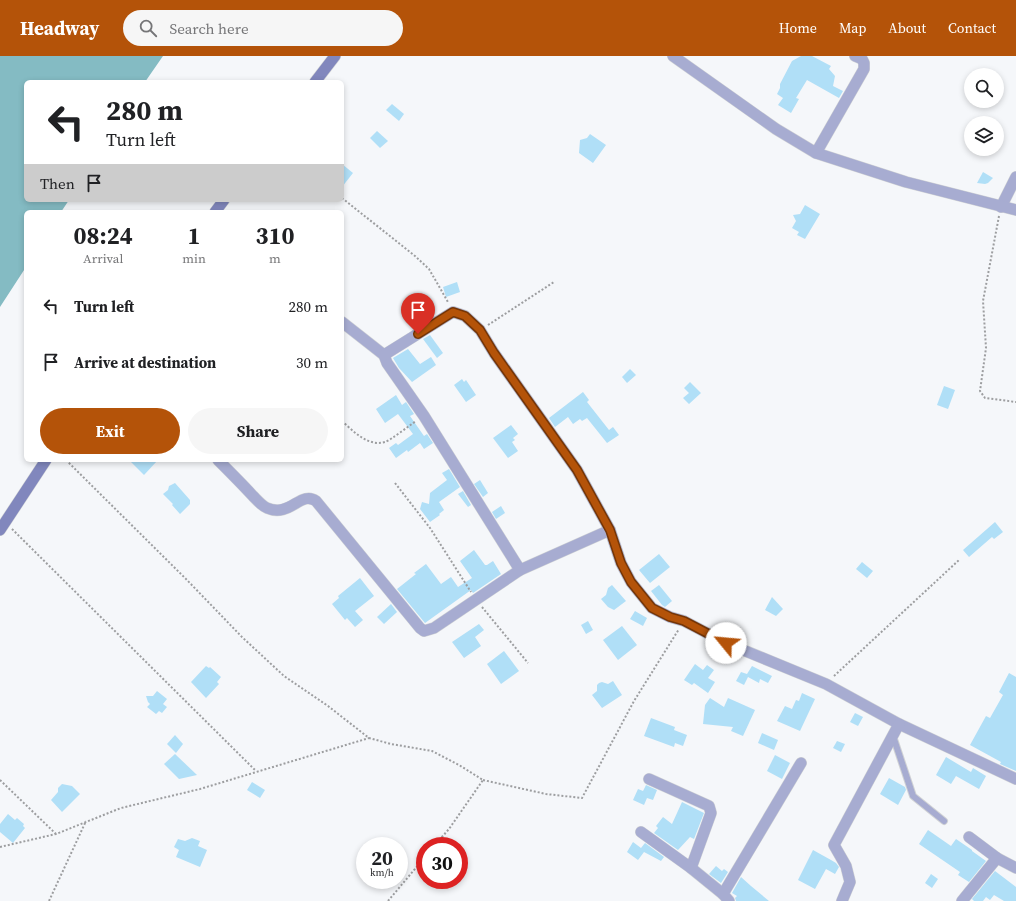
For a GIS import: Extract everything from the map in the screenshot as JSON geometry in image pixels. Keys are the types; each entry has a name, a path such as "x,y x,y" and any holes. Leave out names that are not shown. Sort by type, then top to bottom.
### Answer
{"main road":[{"path":"317,80 335,56"},
{"path":"216,210 222,202"},
{"path":"3,526 45,462"}],"street":[{"path":"673,56 776,129 816,153 906,182 1016,210"},
{"path":"816,153 864,69 864,63 862,60 855,56"},
{"path":"1001,207 1016,177"},
{"path":"384,355 453,312 465,316 480,330 494,353 577,470 610,530 621,563 631,582 652,608 670,617 684,621 726,643 826,684 899,724 1016,779"},
{"path":"344,324 384,355 387,363 424,416 520,570"},
{"path":"220,462 266,508 281,510 289,508 307,498 312,498 316,501 424,631 434,628 520,570 610,530"},
{"path":"842,901 850,882 846,866 834,845 899,724"},
{"path":"641,832 691,868 726,898 801,763"},
{"path":"649,779 709,806 711,813 691,868"},
{"path":"969,837 997,858 1016,868"},
{"path":"962,901 997,858"}],"lane":[{"path":"893,736 913,796 944,821"}],"path":[{"path":"344,200 415,256 429,269 453,312"},
{"path":"1001,207 993,242 983,301 986,348 980,390 985,398 1016,402"},
{"path":"480,330 554,282"},
{"path":"344,423 362,438 374,442 385,442 424,416"},
{"path":"68,462 242,637 284,676 328,706 369,738 391,744 432,751 483,780 546,794 582,798 634,701 684,621"},
{"path":"395,483 430,528 476,600 528,663"},
{"path":"3,526 256,772"},
{"path":"826,684 959,560"},
{"path":"0,847 56,834 121,808 200,790 369,738"},
{"path":"0,780 56,834"},
{"path":"442,837 483,780"},
{"path":"49,901 86,821"},
{"path":"388,901 416,868"}],"water":[{"path":"0,56 163,56 146,80 24,80 24,202 68,202 62,210 24,210 24,270 0,307"}],"building":[{"path":"801,56 812,56 831,66 829,69 835,76 833,86 843,91 839,98 807,80 796,98 799,99 791,113 778,105 783,98 777,94 780,84 792,61"},
{"path":"392,104 404,114 399,121 386,110"},
{"path":"377,131 388,141 380,148 370,138"},
{"path":"590,134 606,145 593,163 579,153 580,140 587,138"},
{"path":"344,166 353,173 344,184"},
{"path":"983,172 993,178 985,184 977,183"},
{"path":"805,205 820,214 805,239 797,235 799,232 792,228 796,221 793,215 800,214"},
{"path":"457,282 460,292 446,297 443,287"},
{"path":"430,335 443,353 437,358 423,339"},
{"path":"408,349 420,364 431,357 436,365 412,382 399,368 393,358"},
{"path":"630,369 636,375 627,383 622,377"},
{"path":"462,379 464,382 466,380 476,395 466,402 454,385"},
{"path":"690,382 701,393 689,404 683,398 689,393 684,388"},
{"path":"944,386 955,390 948,409 937,405"},
{"path":"583,392 589,400 587,402 609,430 613,427 619,435 607,443 587,418 582,421 580,419 573,424 568,417 555,427 549,418"},
{"path":"396,395 402,405 406,402 414,414 410,416 424,436 427,434 433,443 424,449 420,443 408,452 407,450 396,458 389,448 396,443 398,445 413,434 398,414 385,423 376,409"},
{"path":"511,425 518,434 513,438 515,440 512,442 518,451 508,458 493,438"},
{"path":"131,462 156,462 144,475"},
{"path":"449,469 460,487 439,502 444,510 430,522 420,509 422,502 429,504 430,493 447,480 442,473"},
{"path":"480,480 488,493 483,497 474,484"},
{"path":"175,483 190,500 190,504 180,514 163,494 168,490 169,486"},
{"path":"463,491 471,505 468,507 458,494"},
{"path":"501,506 505,513 496,519 492,512"},
{"path":"995,522 1003,532 994,539 992,537 969,557 963,550"},
{"path":"474,550 485,565 493,561 501,574 473,593 471,590 425,623 397,589 426,564 441,584 451,577 458,587 472,578 460,561"},
{"path":"659,554 670,567 650,583 639,570"},
{"path":"862,562 873,571 867,578 856,569"},
{"path":"360,578 374,596 355,611 363,620 355,627 347,618 345,620 332,604 339,598 338,596"},
{"path":"612,585 626,601 614,610 608,607 601,599 606,595 608,588"},
{"path":"659,585 672,601 665,607 651,591"},
{"path":"772,597 783,609 776,616 765,610"},
{"path":"391,604 397,612 384,624 377,617"},
{"path":"635,611 647,618 643,626 630,619"},
{"path":"588,621 593,630 586,634 581,625"},
{"path":"479,624 484,630 475,637 481,646 464,658 452,642"},
{"path":"622,626 637,645 618,660 603,640"},
{"path":"504,651 519,671 501,684 487,664"},
{"path":"695,664 703,670 707,665 714,670 708,678 715,682 708,693 694,683 692,685 684,680"},
{"path":"206,666 209,668 210,667 221,677 217,682 219,684 206,698 191,682"},
{"path":"752,666 772,676 768,683 760,679 759,683 748,677 744,685 736,681 741,672 747,674"},
{"path":"1009,673 1016,677 1016,771 1000,764 1001,762 970,745 986,716 990,718 1003,695 999,692"},
{"path":"613,681 622,695 602,708 592,695 597,691 597,685 599,683 602,682 608,684"},
{"path":"157,691 167,699 163,704 167,707 162,713 159,711 156,714 147,707 150,704 146,696 153,696"},
{"path":"802,693 815,699 800,731 777,721 785,706 792,709 796,700 799,701"},
{"path":"710,698 724,707 728,698 755,710 743,736 731,731 733,727 703,724 705,705"},
{"path":"855,713 863,717 858,726 850,722"},
{"path":"651,718 675,727 674,730 687,735 683,746 675,743 674,747 644,736"},
{"path":"762,733 778,740 774,750 758,743"},
{"path":"175,735 183,744 176,753 167,744"},
{"path":"837,741 845,744 841,752 833,748"},
{"path":"175,754 197,775 179,779 164,764"},
{"path":"775,755 790,763 782,779 767,771"},
{"path":"946,757 971,772 973,768 986,776 979,789 956,776 951,784 936,775"},
{"path":"889,778 905,787 906,790 898,805 880,794"},
{"path":"252,782 265,790 260,798 247,790"},
{"path":"62,784 72,786 80,794 62,812 51,800 58,792 58,788"},
{"path":"646,785 657,790 653,800 647,798 644,805 633,800 638,789 643,791"},
{"path":"682,802 704,813 694,839 690,837 678,850 654,833 658,828 656,826 663,817 672,824"},
{"path":"8,814 15,820 17,818 24,824 23,826 25,828 13,843 0,832 0,824"},
{"path":"928,830 951,846 956,839 986,861 969,882 958,875 960,872 919,844"},
{"path":"192,838 200,841 198,846 207,850 200,867 176,857 179,850 174,847 178,839 185,841"},
{"path":"633,842 641,848 645,843 664,857 661,861 644,852 638,860 627,852"},
{"path":"813,850 836,863 839,867 835,874 826,869 815,889 798,880"},
{"path":"716,866 722,871 724,869 728,872 721,883 709,874"},
{"path":"995,871 1016,887 1016,901 1004,901 994,895 990,900 986,897 983,901 974,901 972,899"},
{"path":"931,874 938,879 932,888 925,883"},
{"path":"741,877 769,901 736,901 735,898 737,896 732,893"}],"route":[{"path":"418,334 453,312 465,316 480,330 494,353 577,470 610,530 621,563 631,582 652,608 670,617 684,621 726,643"}]}
